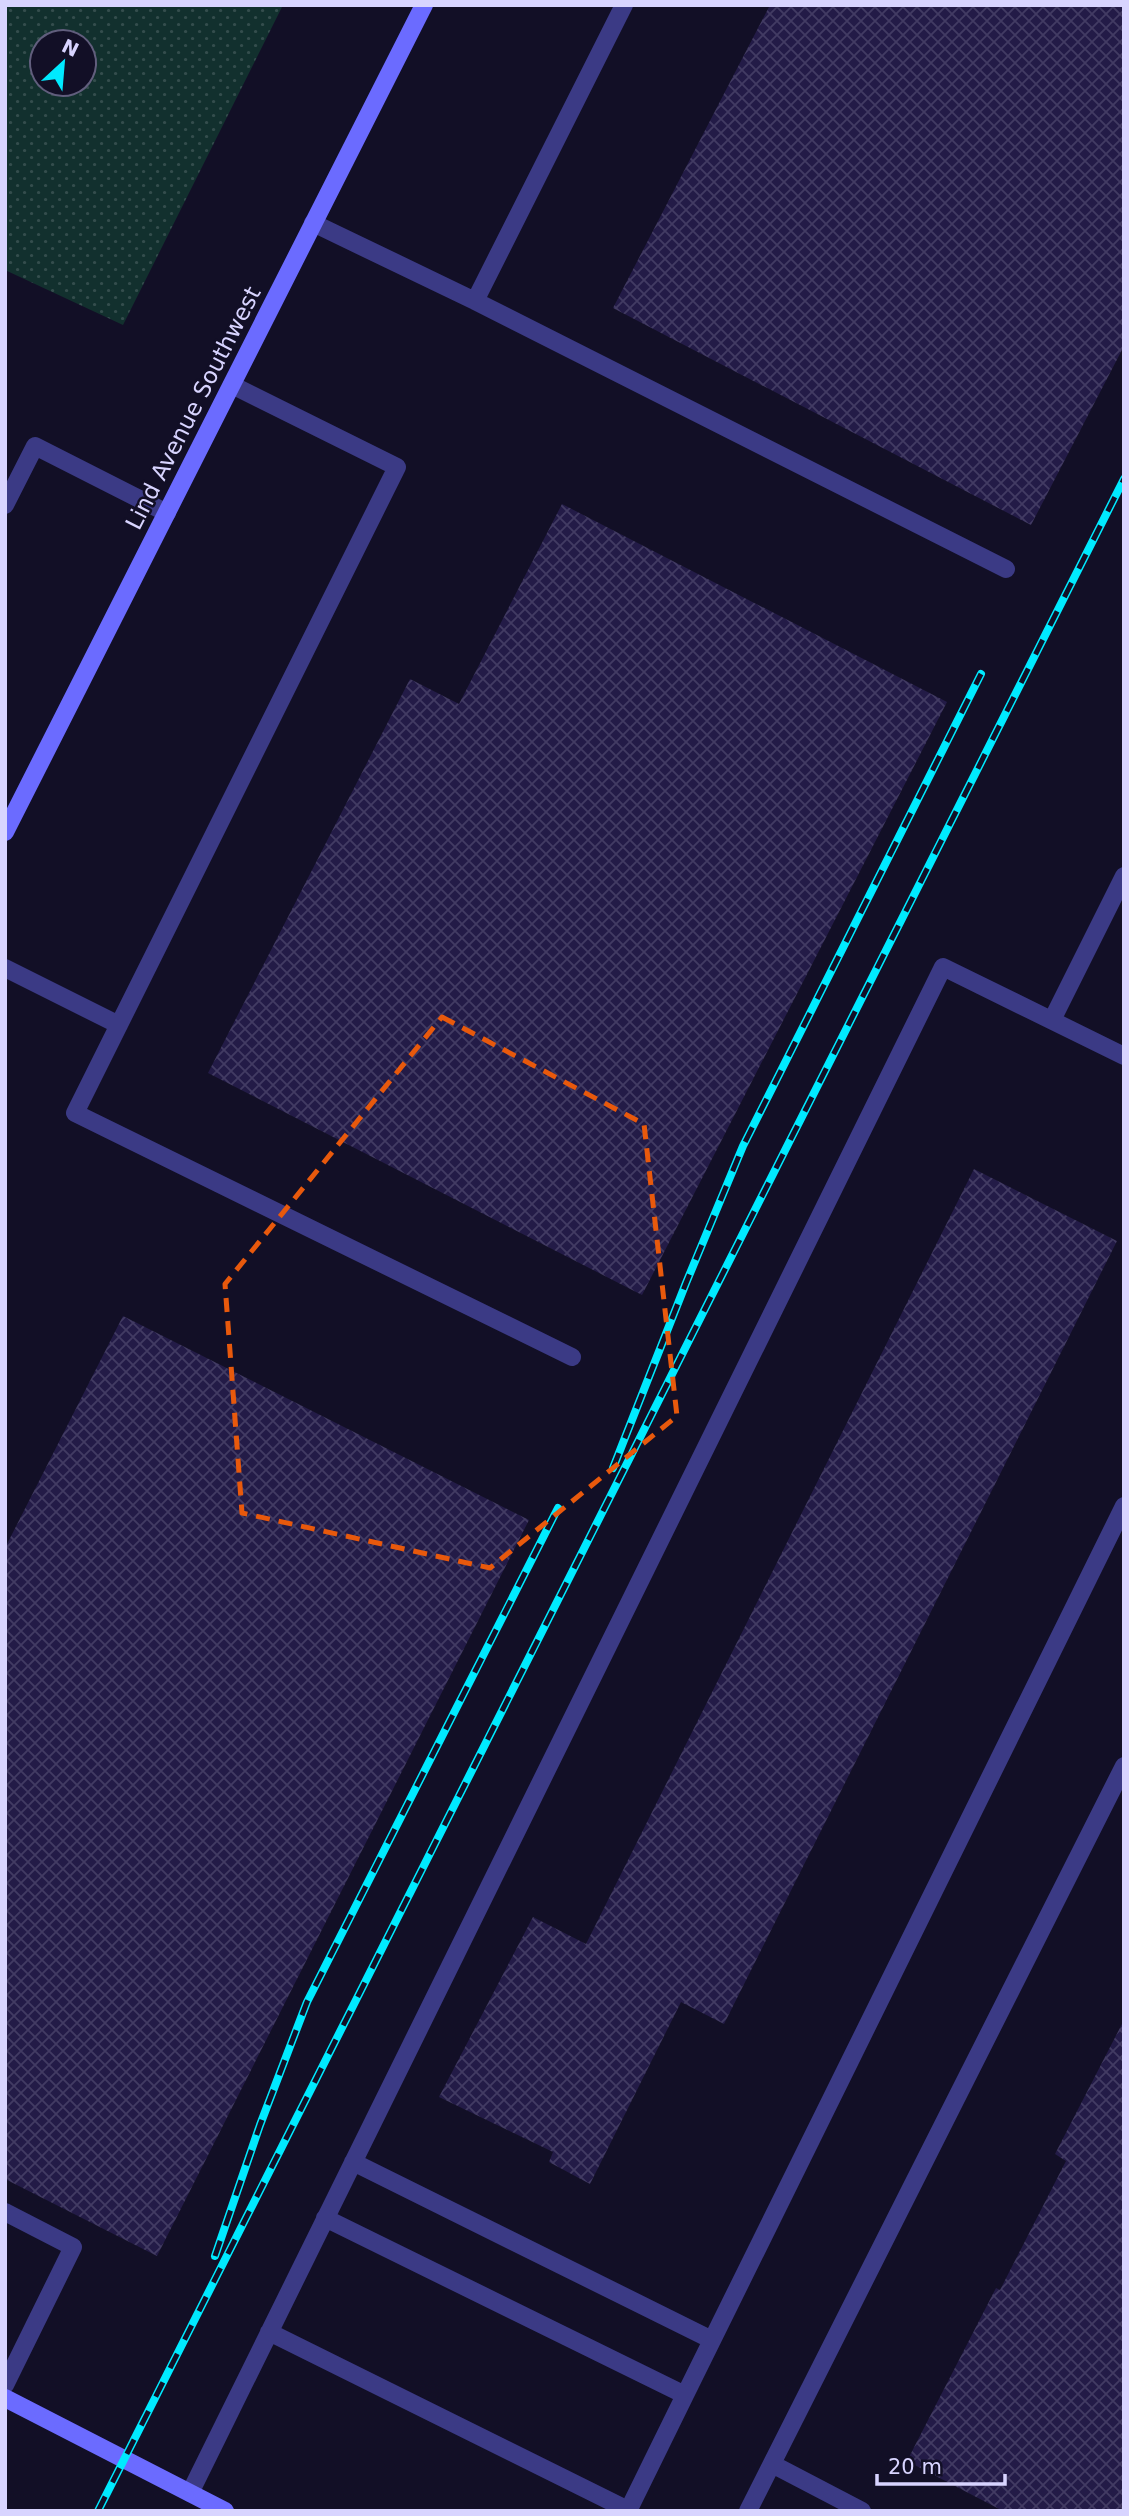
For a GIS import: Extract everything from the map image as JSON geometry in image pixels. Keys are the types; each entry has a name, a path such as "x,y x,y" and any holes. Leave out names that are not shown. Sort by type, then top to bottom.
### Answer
{"main road":[{"name":"Lind Avenue Southwest","path":"5,832 424,5"},
{"path":"5,2398 225,2511"}],"lane":[{"path":"475,301 619,7"},
{"path":"313,223 475,301 1006,569"},
{"path":"232,385 397,467 75,1113 572,1357"},
{"path":"5,505 35,446 167,513"},
{"path":"1052,1020 1124,876"},
{"path":"190,2493 943,967 1124,1056"},
{"path":"5,968 119,1025"},
{"path":"269,2333 628,2510 1124,1506"},
{"path":"748,2511 1124,1766"},
{"path":"353,2162 712,2340"},
{"path":"5,2212 73,2247 5,2385"},
{"path":"325,2218 685,2395"},
{"path":"772,2464 862,2511"}],"highlighted area":[{"path":"442,1017 644,1124 677,1416 490,1568 242,1513 225,1284"}],"green space":[{"path":"5,5 283,5 123,325 5,270"}],"building":[{"path":"770,5 1124,5 1124,346 1031,525 613,308"},
{"path":"562,504 947,702 642,1295 208,1073 410,679 459,704"},
{"path":"974,1169 1117,1241 724,2024 681,2002 590,2184 549,2162 553,2152 439,2097 533,1917 586,1944"},
{"path":"123,1316 529,1520 157,2256 5,2179 5,1548"},
{"path":"1124,2020 1124,2511 1003,2511 907,2461 996,2288 1000,2290 1066,2161 1055,2154"}],"railway":[{"path":"98,2511 1124,479"},
{"path":"613,1468 743,1146 981,674"},
{"path":"215,2256 260,2125 307,2002 558,1508"}]}
